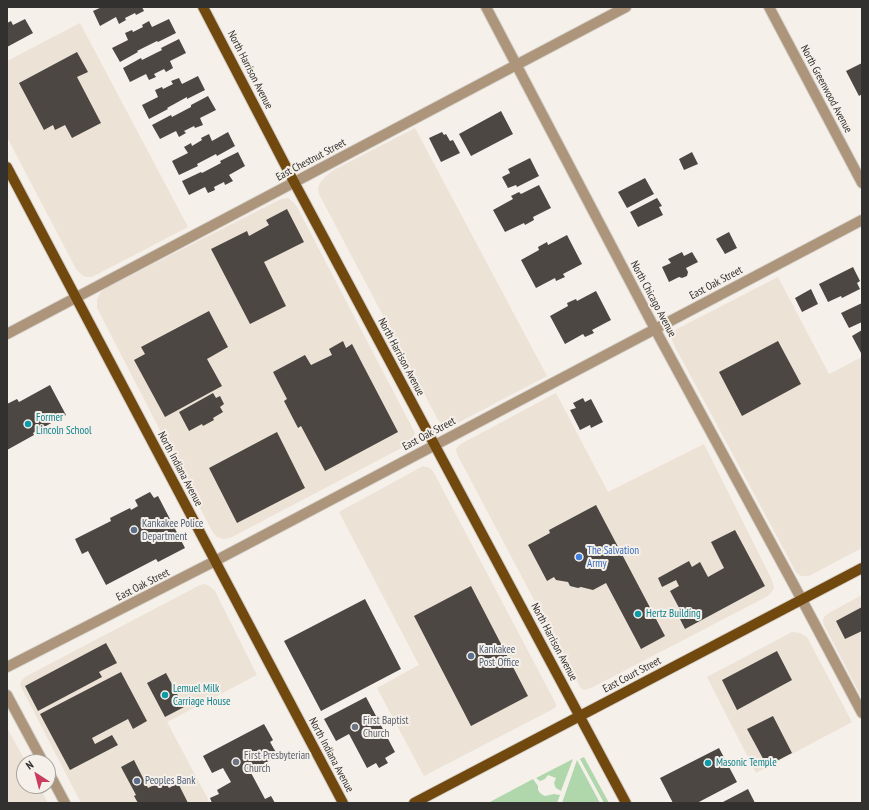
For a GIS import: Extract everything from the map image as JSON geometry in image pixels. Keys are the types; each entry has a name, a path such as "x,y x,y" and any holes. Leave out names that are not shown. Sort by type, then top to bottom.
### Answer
{"main road":[{"name":"North Harrison Avenue","path":"203,7 294,182 626,803"},
{"name":"North Indiana Avenue","path":"7,167 343,803"},
{"name":"East Court Street","path":"414,803 862,568"}],"street":[{"name":"North Chicago Avenue","path":"486,7 655,329 862,713"},
{"name":"East Chestnut Street","path":"7,334 626,7"},
{"name":"North Greenwood Avenue","path":"769,7 862,183"},
{"name":"East Oak Street","path":"7,668 215,561 862,220"},
{"path":"7,696 39,754"},
{"path":"56,786 65,803"}],"shaded area":[{"path":"80,23 188,227 92,277 83,276 76,269 7,137 7,61"},
{"path":"415,128 547,376 454,425 448,426 442,424 438,420 319,194 318,188 320,183 332,171"},
{"path":"288,198 297,207 415,433 414,439 411,443 230,538 223,539 217,537 212,531 97,308 97,300 100,293 106,288 281,199"},
{"path":"778,277 829,374 862,357 862,548 809,576 801,576 796,572 670,335 673,331"},
{"path":"556,393 608,492 704,444 772,580 774,588 766,597 585,690 580,687 457,454 456,449 459,445"},
{"path":"423,466 430,468 433,471 556,704 556,707 553,709 424,776 377,688 419,665 339,512"},
{"path":"205,584 215,591 257,675 167,722 210,803 81,803 21,687 20,684 22,680 25,677 200,585"},
{"path":"862,595 862,698 823,621 824,617 829,613"},
{"path":"792,632 800,633 807,637 852,722 756,773 707,677"},
{"path":"7,728 22,754 16,754 16,794 43,794 48,803 7,803"}],"green space":[{"path":"584,757 609,803 604,803 580,759"},
{"path":"573,759 561,791 555,786 554,783 556,778 548,775 545,779 540,781 536,778"},
{"path":"577,760 600,803 562,803"},
{"path":"533,779 538,786 538,790 543,795 560,795 557,803 488,803"}],"building":[{"path":"102,7 142,7 144,11 136,15 135,13 125,18 126,20 119,24 116,17 100,26 93,11"},
{"path":"25,19 33,33 7,47 7,23 11,21 13,25"},
{"path":"169,19 176,33 137,51 138,52 120,62 112,48 128,40 125,33 132,30 133,32 143,27 142,25 149,21 152,27"},
{"path":"179,39 186,53 170,61 173,68 166,72 164,69 154,74 156,77 149,80 146,74 130,82 123,68 141,58 142,60 162,50 161,48"},
{"path":"77,52 88,72 77,77 101,123 72,138 65,125 55,130 53,125 44,130 19,83"},
{"path":"862,63 862,94 859,96 846,71"},
{"path":"198,76 205,90 187,99 187,97 149,119 142,105 158,97 155,90 162,87 163,89 173,84 171,81 179,78 182,84"},
{"path":"208,96 216,110 200,118 203,125 195,128 194,126 184,131 186,133 179,137 176,131 160,139 152,125 171,115 172,117"},
{"path":"501,111 513,134 471,156 459,134"},
{"path":"228,132 235,146 217,156 216,154 197,164 198,166 179,175 172,161 188,153 184,147 191,143 192,146 202,140 201,138 209,134 212,141"},
{"path":"442,132 444,135 446,134 450,141 453,140 460,153 441,162 429,138"},
{"path":"238,152 245,166 229,175 233,181 225,185 224,182 214,187 215,190 208,193 205,187 189,195 182,181 201,172 202,173 221,163 220,161"},
{"path":"692,152 698,164 684,170 679,159"},
{"path":"530,158 539,176 517,187 516,185 508,188 502,177 510,173 508,169"},
{"path":"645,178 654,194 627,208 618,192"},
{"path":"539,185 551,208 533,217 534,220 525,225 524,223 505,232 493,210 513,199 511,196 519,192 521,194"},
{"path":"657,198 662,206 659,207 663,215 638,227 630,212"},
{"path":"287,209 304,242 264,262 286,306 250,324 211,249 247,231 249,236 269,225 266,220"},
{"path":"729,232 737,248 725,254 716,239"},
{"path":"567,235 582,264 563,274 565,277 556,281 555,278 536,288 521,260 539,250 538,247 547,242 548,245"},
{"path":"682,252 684,256 692,252 698,262 686,268 688,272 687,276 682,278 679,277 669,282 662,267 671,263 668,259"},
{"path":"853,267 860,281 857,283 860,289 842,298 841,296 828,302 819,284"},
{"path":"811,289 818,304 802,312 795,298"},
{"path":"596,291 611,320 592,330 594,333 585,337 583,334 565,344 550,316 568,306 567,303 576,299 577,301"},
{"path":"862,303 862,322 849,328 841,313"},
{"path":"209,311 228,347 207,359 222,386 165,417 134,360 145,354 141,347"},
{"path":"862,330 862,353 861,353 852,336"},
{"path":"343,341 346,348 352,344 398,432 325,471 301,426 298,428 284,401 287,399 273,372 305,355 311,365 332,355 329,349"},
{"path":"778,341 801,384 742,416 719,372"},
{"name":"Former Lincoln School","path":"50,385 66,415 33,433 34,435 7,450 7,404 17,399 19,402"},
{"path":"213,393 216,398 220,396 224,404 220,407 223,412 213,418 214,420 189,431 179,412"},
{"path":"583,398 585,402 591,399 603,422 591,428 590,425 580,430 570,410 576,408 573,403"},
{"path":"277,432 305,488 237,523 209,468"},
{"name":"Kankakee Police Department","path":"150,492 154,498 158,496 185,548 158,562 156,559 106,585 88,551 82,554 75,539 111,521 110,518 130,508 131,510 138,506 135,500"},
{"name":"The Salvation Army","path":"596,505 665,636 641,649 606,583 593,590 570,586 568,582 556,580 554,577 547,581 528,545 550,533 549,530"},
{"path":"735,530 765,586 685,629 680,619 684,617 670,591 679,586 676,580 662,587 658,578 689,561 692,567 700,562 708,577 724,568 711,542"},
{"name":"Kankakee Post Office","path":"471,586 528,696 471,726 414,616"},
{"path":"365,599 401,669 321,711 284,641"},
{"path":"862,607 862,631 845,639 836,621"},
{"path":"106,643 117,663 99,672 102,677 38,711 25,686"},
{"path":"777,651 792,680 737,710 722,680"},
{"path":"121,672 147,721 133,729 128,719 92,738 95,744 112,735 118,745 70,770 40,714"},
{"name":"Lemuel Milk Carriage House","path":"166,673 184,707 165,717 147,683"},
{"name":"First Baptist Church","path":"366,697 395,752 385,758 388,763 379,768 376,763 367,768 349,734 336,741 324,719"},
{"path":"773,716 792,753 767,766 747,729"},
{"name":"First Presbyterian Church","path":"264,724 273,740 270,742 278,756 250,771 265,799 271,796 275,803 212,803 210,798 219,794 217,790 231,782 223,768 212,773 203,756"},
{"name":"Masonic Temple","path":"719,748 737,782 697,803 673,803 660,778"},
{"name":"Peoples Bank","path":"134,760 148,788 164,780 169,788 178,783 188,803 138,803 134,796 136,795 121,767"},
{"path":"748,789 755,803 721,803"}],"place":[{"name":"Former Lincoln School","path":"28,424"},
{"name":"Kankakee Police Department","path":"134,530"},
{"name":"The Salvation Army","path":"579,557"},
{"name":"Hertz Building","path":"638,614"},
{"name":"Kankakee Post Office","path":"471,656"},
{"name":"Lemuel Milk Carriage House","path":"165,695"},
{"name":"First Baptist Church","path":"355,727"},
{"name":"First Presbyterian Church","path":"236,762"},
{"name":"Masonic Temple","path":"708,763"},
{"name":"Peoples Bank","path":"137,781"}]}
